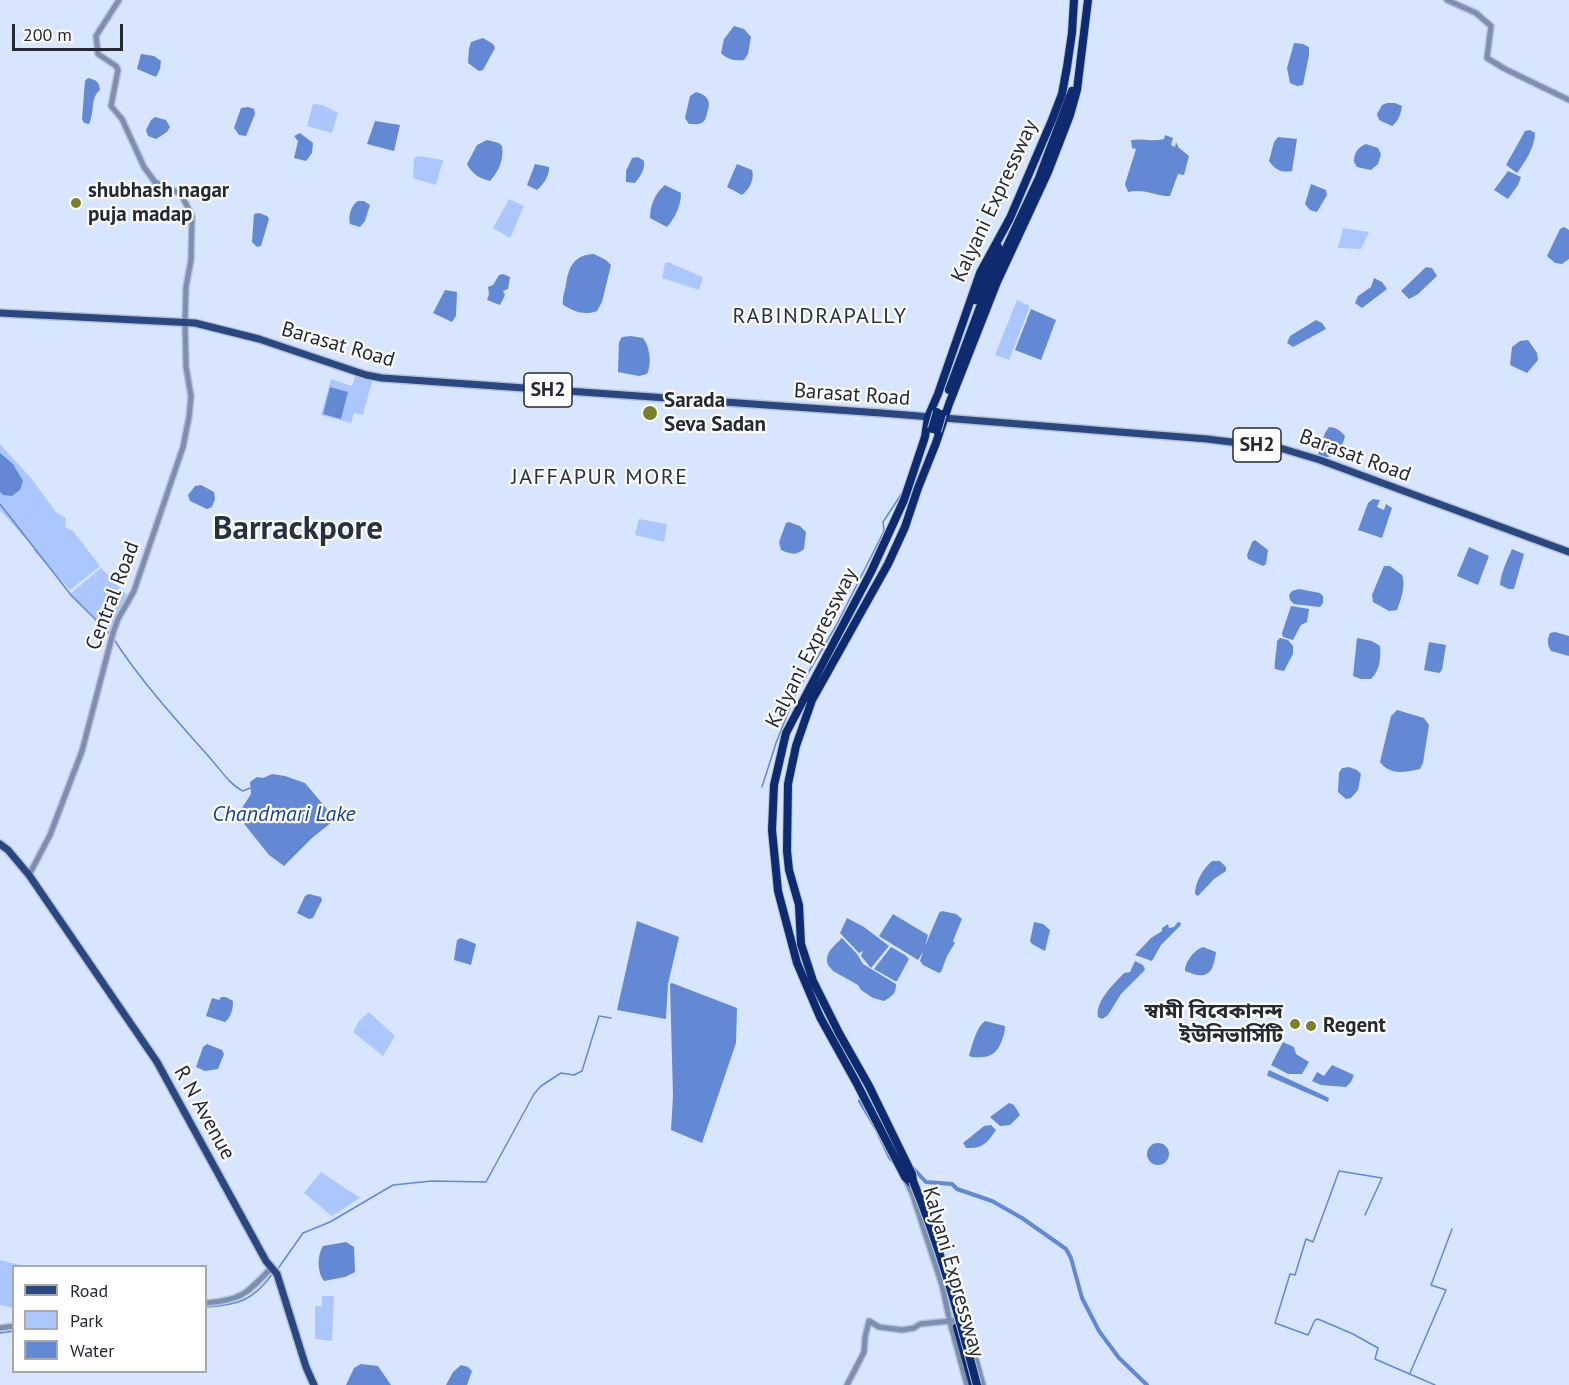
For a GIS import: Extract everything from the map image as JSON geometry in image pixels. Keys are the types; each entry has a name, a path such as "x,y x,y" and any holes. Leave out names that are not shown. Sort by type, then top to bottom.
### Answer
{"highway":[{"path":"901,1161 869,1086 813,981 801,944 799,904 789,870 787,851 788,784 796,746 812,700 888,564 905,527 941,415 957,348 1037,166 1065,94 1074,48 1076,0"},
{"name":"Kalyani Expressway","path":"975,1385 936,1250 910,1179 819,1017 797,963 778,891 772,830 774,785 786,733 852,608 904,500 925,437 928,417 980,273 1010,218 1062,94 1076,0"},
{"path":"1002,247 1039,178 1072,95 1086,0"},
{"name":"Kalyani Expressway","path":"941,415 955,387 997,282 1048,172 1074,106 1086,0"},
{"path":"860,614 858,609 900,524 941,415"},
{"path":"852,608 857,607 900,524"}],"main road":[{"name":"Barasat Road","path":"0,313 184,322 259,339 360,373 382,378 928,417 941,415 1207,439 1280,448 1309,456 1569,552"},
{"name":"R N Avenue","path":"0,844 29,875 157,1062 273,1271 314,1385"}],"street":[{"name":"Central Road","path":"29,875 50,834 82,751 113,633 134,591 181,458 189,417 191,396 186,367 184,322 192,241 191,211 182,194 155,182 144,167 122,119 111,106 118,70 116,66 98,54 96,36 119,0"},
{"path":"1446,0 1476,13 1491,26 1487,58 1568,99"},
{"name":"Kalyani Expressway","path":"910,1179 936,1232 965,1319 983,1385"},
{"name":"Kalyani Expressway","path":"910,1179 912,1193 952,1321 967,1385"},
{"path":"207,1303 239,1297 273,1271"},
{"path":"847,1385 855,1365 864,1352 869,1321 879,1327 902,1330 914,1328 920,1324 965,1319"}],"green space":[{"path":"313,104 323,105 338,113 332,133 307,126"},
{"path":"418,156 443,160 436,185 413,178 414,158"},
{"path":"509,199 524,206 510,238 493,228"},
{"path":"1343,228 1369,232 1361,249 1338,248"},
{"path":"670,262 703,277 699,290 662,278 665,263"},
{"path":"1017,300 1030,306 1009,360 995,355"},
{"path":"356,373 373,377 363,415 354,413 351,423 321,415 331,379 352,386"},
{"path":"0,444 31,478 56,512 66,518 65,527 73,531 100,566 70,590 0,510"},
{"path":"639,519 667,524 664,542 635,535"},
{"path":"101,568 129,597 112,635 69,595"},
{"path":"369,1012 395,1036 383,1056 353,1032 359,1021"},
{"path":"321,1172 360,1198 332,1216 304,1193"},
{"path":"0,1260 20,1265 12,1265 12,1308 0,1305"},
{"path":"322,1296 334,1296 332,1341 315,1339 315,1306 322,1306"}],"water":[{"path":"734,26 744,29 751,37 748,54 744,60 732,60 721,53 724,39"},
{"path":"483,38 495,48 483,70 479,71 468,63 469,49 471,42"},
{"path":"1294,43 1309,47 1303,85 1297,86 1290,83 1287,68"},
{"path":"141,54 154,56 161,61 156,77 137,69"},
{"path":"88,78 97,81 100,90 95,97 89,124 84,123 82,119 85,81"},
{"path":"696,92 708,99 709,105 703,122 689,124 685,118 690,96"},
{"path":"1387,103 1402,106 1399,118 1392,126 1379,120 1377,114 1382,105"},
{"path":"241,108 254,109 255,114 246,136 239,135 234,128"},
{"path":"155,117 166,120 170,127 167,132 156,139 148,136 146,130"},
{"path":"375,121 400,125 394,151 367,144"},
{"path":"1530,130 1535,133 1533,144 1517,173 1506,165 1525,131"},
{"path":"300,133 313,143 312,153 306,161 294,158 298,141 294,136"},
{"path":"1165,135 1173,138 1171,145 1175,147 1176,142 1179,148 1189,156 1184,175 1178,174 1170,196 1139,191 1128,192 1125,184 1136,149 1132,148 1131,140 1160,140 1164,139"},
{"path":"1278,137 1297,139 1292,171 1279,170 1269,161 1274,142"},
{"path":"487,140 502,146 500,165 490,181 476,175 467,164 477,145"},
{"path":"1366,144 1378,148 1381,154 1378,164 1371,170 1357,167 1354,162 1357,151"},
{"path":"638,157 644,161 642,172 635,183 626,182 626,171 632,158"},
{"path":"535,164 549,167 546,180 537,190 527,185"},
{"path":"737,164 752,170 753,173 751,184 742,195 727,187"},
{"path":"1508,171 1521,177 1508,199 1494,190"},
{"path":"1311,184 1326,190 1327,195 1317,212 1310,210 1305,204"},
{"path":"665,185 681,193 677,212 667,227 650,218 654,200"},
{"path":"358,201 364,201 370,205 365,221 360,227 350,224 349,221 352,208"},
{"path":"259,213 269,219 261,246 257,247 252,242 254,214"},
{"path":"1564,227 1569,230 1569,259 1562,264 1555,263 1547,256 1560,229"},
{"path":"594,254 611,265 602,302 597,311 579,312 563,305 567,278 577,259"},
{"path":"1426,267 1432,268 1437,276 1418,294 1409,299 1401,291"},
{"path":"499,275 510,277 508,289 503,291 505,295 500,305 487,300 488,287 493,285"},
{"path":"1374,278 1382,282 1387,289 1362,308 1355,303 1358,296 1371,287"},
{"path":"445,290 457,292 456,316 452,322 433,313"},
{"path":"1031,309 1056,320 1041,360 1015,350"},
{"path":"1316,320 1326,329 1293,347 1287,343 1290,336"},
{"path":"622,337 643,338 647,346 650,361 647,374 639,376 618,372 619,342"},
{"path":"1528,340 1537,353 1538,360 1527,373 1510,365 1512,347 1520,341"},
{"path":"330,387 348,392 341,419 323,414"},
{"path":"1329,427 1345,436 1339,450 1327,457 1318,454"},
{"path":"0,453 13,464 23,481 20,490 12,496 3,495 0,492"},
{"path":"201,485 214,492 215,499 212,507 207,509 190,501 188,495 195,486"},
{"path":"1373,499 1380,500 1377,507 1384,510 1386,504 1392,508 1382,538 1358,530 1368,503"},
{"path":"786,523 800,526 806,532 804,549 796,553 781,550 779,542"},
{"path":"1255,540 1268,550 1266,564 1263,566 1248,559 1247,555"},
{"path":"1469,547 1489,556 1478,585 1457,576"},
{"path":"1512,549 1524,554 1514,589 1509,589 1500,585"},
{"path":"1384,566 1390,566 1402,575 1403,588 1397,610 1389,611 1373,602 1372,595"},
{"path":"1299,589 1320,593 1323,596 1323,603 1320,607 1294,604 1289,595 1292,591"},
{"path":"1291,606 1309,609 1307,622 1301,625 1293,640 1283,637 1282,633"},
{"path":"1550,633 1569,636 1569,656 1551,651 1548,638"},
{"path":"1280,638 1288,640 1293,646 1293,654 1284,671 1275,669 1277,641"},
{"path":"1357,638 1372,641 1380,646 1379,664 1371,679 1353,676"},
{"path":"1429,642 1446,645 1442,670 1439,673 1424,670"},
{"path":"1397,710 1424,718 1429,725 1420,769 1404,772 1393,771 1380,762 1391,716"},
{"path":"1349,767 1361,774 1358,790 1351,798 1346,799 1338,792 1339,773 1342,768"},
{"name":"Chandmari Lake","path":"272,774 305,783 331,814 332,822 284,866 269,855 241,820 240,811 251,794 250,782 257,777 263,778"},
{"path":"1212,861 1220,861 1226,867 1226,871 1214,879 1198,896 1195,894 1195,889 1198,880"},
{"path":"309,894 321,897 322,900 313,918 309,919 297,913 305,896"},
{"path":"942,911 956,914 962,919 953,941 955,943 939,973 923,965 920,961 923,952 918,960 879,936 893,914 928,935 925,946 939,913"},
{"path":"847,918 864,927 889,946 871,968 861,956 863,951 859,953 840,933"},
{"path":"637,921 679,937 668,984 666,1019 617,1010"},
{"path":"1034,922 1043,924 1050,930 1045,951 1030,941"},
{"path":"1178,922 1181,923 1180,926 1161,945 1152,961 1135,955 1151,938 1162,931 1162,928 1168,924 1169,928 1174,927"},
{"path":"461,938 476,944 471,965 454,960 457,940"},
{"path":"842,938 863,964 896,984 891,996 884,1001 873,998 861,990 858,985 833,971 828,965 827,957 830,950"},
{"path":"891,947 909,959 897,981 874,969"},
{"path":"1203,947 1216,952 1211,970 1204,975 1185,971 1191,957"},
{"path":"1135,961 1143,965 1145,970 1121,994 1108,1015 1102,1019 1098,1017 1102,999 1124,973 1130,972"},
{"path":"670,984 737,1008 736,1043 702,1143 671,1130 673,1096"},
{"path":"221,997 233,1001 231,1013 225,1022 206,1016 212,998 219,1000"},
{"path":"985,1021 1005,1026 1000,1046 990,1055 971,1057 969,1055 975,1036"},
{"path":"1283,1042 1294,1047 1296,1054 1309,1062 1302,1074 1288,1074 1271,1065"},
{"path":"207,1044 222,1050 224,1054 218,1069 205,1071 196,1067 203,1047"},
{"path":"1332,1065 1354,1075 1346,1087 1321,1085 1312,1081 1317,1072 1324,1076"},
{"path":"1269,1070 1329,1098 1328,1102 1268,1076"},
{"path":"1009,1103 1014,1105 1020,1115 1010,1125 1000,1126 990,1117"},
{"path":"991,1125 996,1130 987,1142 981,1146 966,1148 963,1143 984,1126"},
{"path":"1158,1143 1166,1146 1169,1154 1166,1162 1158,1165 1150,1162 1147,1154 1150,1146"},
{"path":"346,1242 354,1247 355,1272 345,1277 324,1281 319,1264 323,1246"},
{"path":"361,1364 378,1366 391,1385 346,1385 354,1368"},
{"path":"461,1365 472,1371 467,1385 446,1385 453,1372"}],"waterway":[{"path":"762,787 795,695 837,624 884,531 883,522 902,493"},
{"path":"0,504 71,595 110,634"},
{"path":"113,638 171,714 225,776 243,791 250,788"},
{"path":"277,1270 303,1233 330,1222 393,1185 432,1181 486,1182 534,1094 541,1086 561,1073 574,1075 582,1071 599,1016 611,1018"},
{"path":"860,1101 894,1162"},
{"path":"910,1165 926,1182 952,1184 957,1189 992,1201 1022,1218 1066,1249 1071,1258 1082,1298 1099,1331 1119,1358 1147,1385"},
{"path":"1365,1215 1382,1178 1339,1171 1313,1242 1306,1239 1295,1275 1290,1274 1275,1323 1308,1335 1315,1320 1318,1319 1378,1348 1375,1359 1435,1385"},
{"path":"1410,1373 1446,1290 1431,1285 1452,1229"},
{"path":"207,1307 244,1300 259,1290 273,1273"},
{"path":"0,1333 12,1331"}],"place":[{"name":"shubhash nagar puja madap","path":"76,203"},
{"name":"Sarada Seva Sadan","path":"650,413"},
{"name":"স্বামী বিবেকানন্দ ইউনিভার্সিটি","path":"1295,1024"},
{"name":"Regent","path":"1311,1026"}],"district":[{"name":"RABINDRAPALLY","path":"820,317"},
{"name":"JAFFAPUR MORE","path":"600,478"},
{"name":"Barrackpore","path":"298,530"}]}
